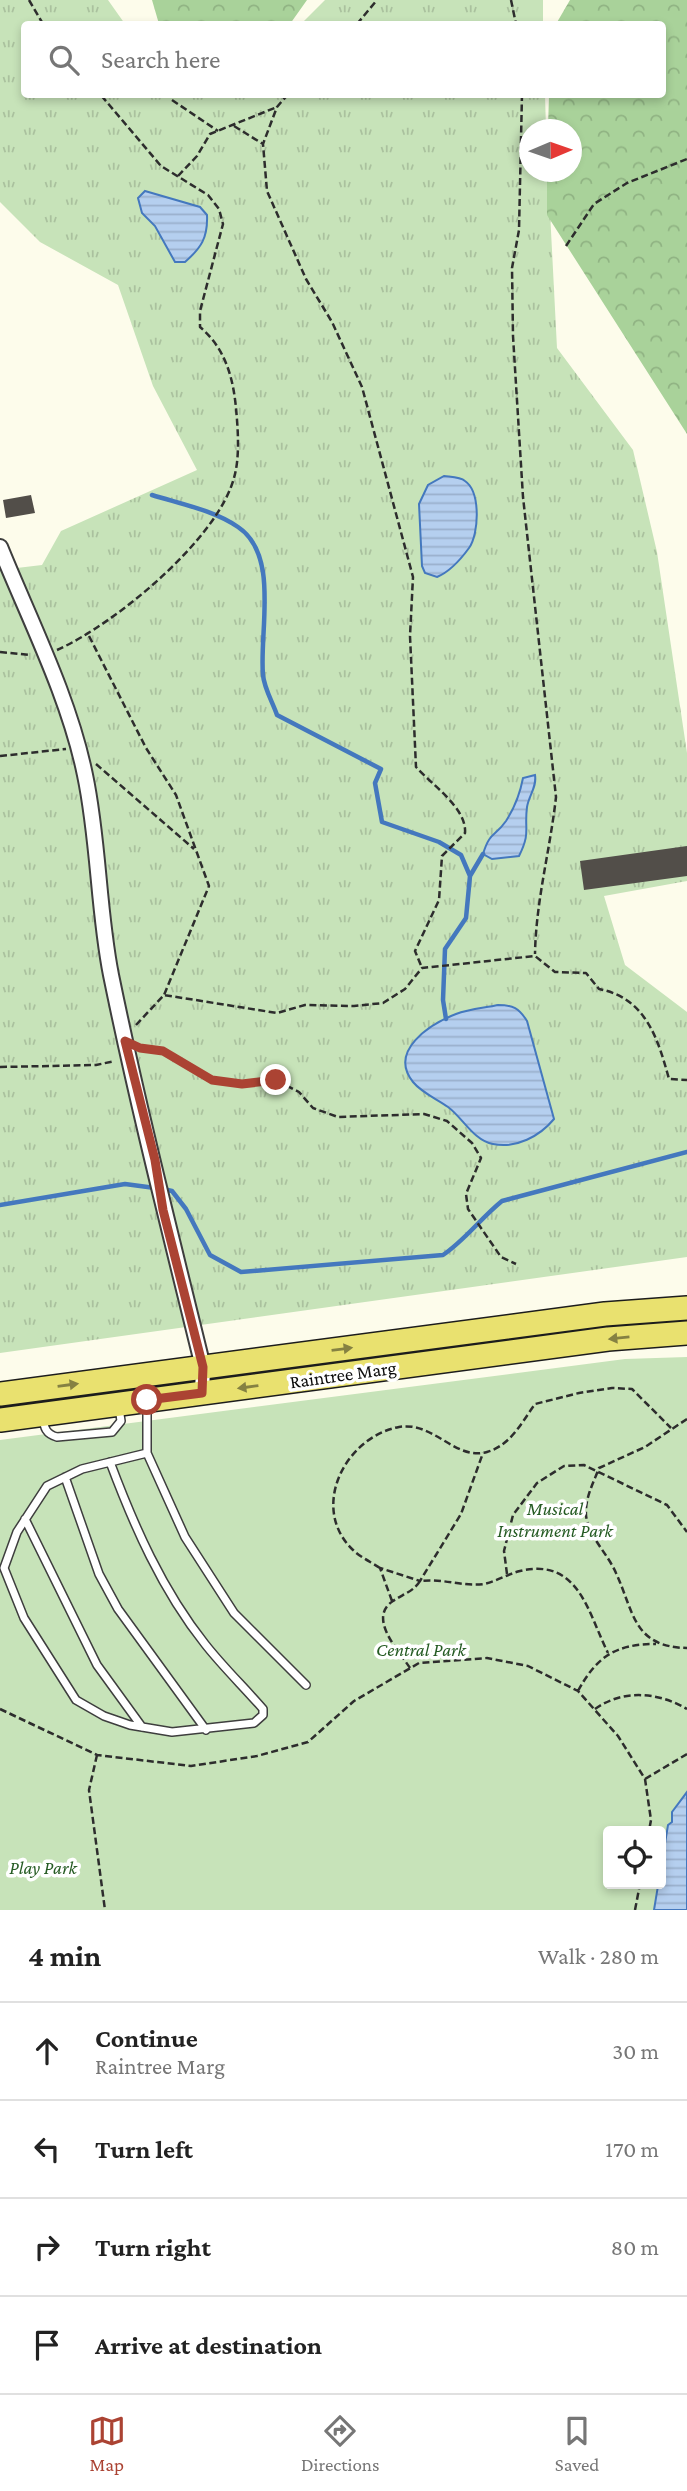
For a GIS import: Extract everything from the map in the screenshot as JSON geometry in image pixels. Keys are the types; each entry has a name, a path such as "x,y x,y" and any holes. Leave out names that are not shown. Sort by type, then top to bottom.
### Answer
{"main road":[{"name":"Raintree Marg","path":"0,1394 605,1314 687,1308"},
{"name":"Raintree Marg","path":"0,1420 608,1339 687,1333"}],"street":[{"path":"0,547 45,656 85,775 110,970 155,1160 163,1210 203,1367 202,1393"}],"lane":[{"path":"147,1400 147,1453 184,1537 234,1613 306,1685"},
{"path":"110,1462 131,1518 166,1587 205,1644 263,1709 263,1715 254,1723 172,1732 104,1716 76,1700 24,1619 4,1562 25,1519 47,1486 110,1462 147,1453"},
{"path":"65,1477 99,1574 118,1609 206,1730"},
{"path":"25,1519 97,1665 142,1727"}],"path":[{"path":"29,0 41,21"},
{"path":"360,21 377,0"},
{"path":"511,0 515,21"},
{"path":"0,652 45,656 88,636 145,591 209,529 235,477 238,430 233,380 215,340 200,327 200,311 223,224 219,209 208,195 161,166 103,98"},
{"path":"285,98 278,107 263,144 267,191 306,279 332,323 362,387 413,577 410,636 416,767 452,803 466,826 465,834 442,856 439,900 415,951 422,968"},
{"path":"522,98 519,230 512,268 513,336 523,497 556,797 552,839 536,910 535,956"},
{"path":"172,100 218,131"},
{"path":"178,176 197,156 210,134 278,107"},
{"path":"234,126 263,144"},
{"path":"566,246 594,204 627,183 687,159"},
{"path":"88,636 146,748 176,795 209,886 164,995 144,1014 125,1041 140,1048 163,1051 212,1080 242,1084 276,1080 299,1092 313,1108 338,1117 424,1114 447,1121 472,1143 481,1158 466,1194 468,1209 501,1257 516,1264"},
{"path":"0,756 77,749 196,851"},
{"path":"164,995 277,1013 305,1005 354,1006 383,1003 405,989 422,968 535,956 555,972 586,974 599,989 615,992 643,1013 657,1037 669,1079 687,1080"},
{"path":"0,1067 96,1065 129,1059"},
{"path":"608,1654 577,1587 555,1571 539,1568 475,1585 440,1579 420,1581 380,1568 352,1549 337,1523 333,1499 337,1477 344,1464 375,1437 397,1427 419,1426 467,1453 484,1453 496,1449 514,1435 536,1404 551,1398 611,1388 632,1389 671,1428"},
{"path":"656,1644 631,1615 616,1573 587,1519 586,1501 597,1472 614,1459 645,1447 687,1419"},
{"path":"411,1668 391,1641 383,1621 384,1609 392,1601 415,1588 420,1581 461,1514 484,1453"},
{"path":"507,1575 504,1551 513,1515 537,1483 564,1466 584,1465 667,1505 687,1532"},
{"path":"380,1568 392,1601"},
{"path":"578,1691 596,1663 608,1654 638,1644 687,1648"},
{"path":"0,1709 97,1755 191,1766 257,1756 308,1742 354,1701 419,1663 487,1658 528,1666 578,1691 618,1736 645,1779 650,1826"},
{"path":"595,1710 621,1696 643,1695 660,1697 687,1709"},
{"path":"645,1779 687,1754"},
{"path":"97,1755 89,1790 105,1910"},
{"path":"635,1910 639,1889"}],"green space":[{"path":"0,0 108,0 123,21 21,21 21,98 545,98 546,119 519,119 519,182 549,182 557,348 633,450 657,552 687,753 687,881 604,896 625,965 687,1012 687,1257 0,1353 0,570 42,565 61,531 197,470 153,386 118,285 40,242 0,202"},
{"path":"152,0 307,0 292,21 158,21"},
{"path":"325,0 543,0 543,21 304,21"},
{"path":"570,0 687,0 687,434 547,215 547,182 582,182 582,119 548,119 549,98 666,98 666,21 558,21"},
{"name":"Central Park","path":"687,1357 687,1910 0,1910 0,1440 625,1359"}],"water":[{"path":"145,191 200,207 207,215 202,242 185,262 175,262 155,226 142,213 138,198"},
{"path":"444,476 460,479 470,486 477,513 475,533 469,548 454,565 437,577 425,573 422,566 419,504 428,485"},
{"path":"535,775 527,807 526,836 519,856 492,859 483,854 490,838 512,811 523,778"},
{"path":"498,1005 515,1008 527,1021 554,1119 535,1136 510,1145 486,1142 474,1134 453,1111 413,1082 407,1071 406,1060 415,1040 435,1024 461,1012"},
{"path":"687,1792 687,1910 654,1910 657,1889 666,1889 666,1837 668,1825 672,1822 672,1812"}],"building":[{"path":"31,495 35,513 6,518 3,500"},
{"path":"687,846 687,876 584,890 580,861"}],"waterway":[{"path":"152,495 218,516 238,527 251,540 259,556 265,595 262,657 264,680 277,715 381,769 375,783 382,822 439,842 461,855 470,876 483,854"},
{"path":"446,1019 443,1000 445,949 466,918 470,876"},
{"path":"163,1189 172,1191 186,1209 210,1255 241,1272 443,1255 502,1201 687,1152"},
{"path":"0,1205 125,1184 155,1188"}],"route":[{"path":"147,1400 202,1393 203,1367 163,1210 155,1160 125,1041 140,1048 163,1051 212,1080 242,1084 276,1080"}],"park label":[{"name":"Musical Instrument Park","path":"555,1519"},
{"name":"Play Park","path":"43,1867"}]}
